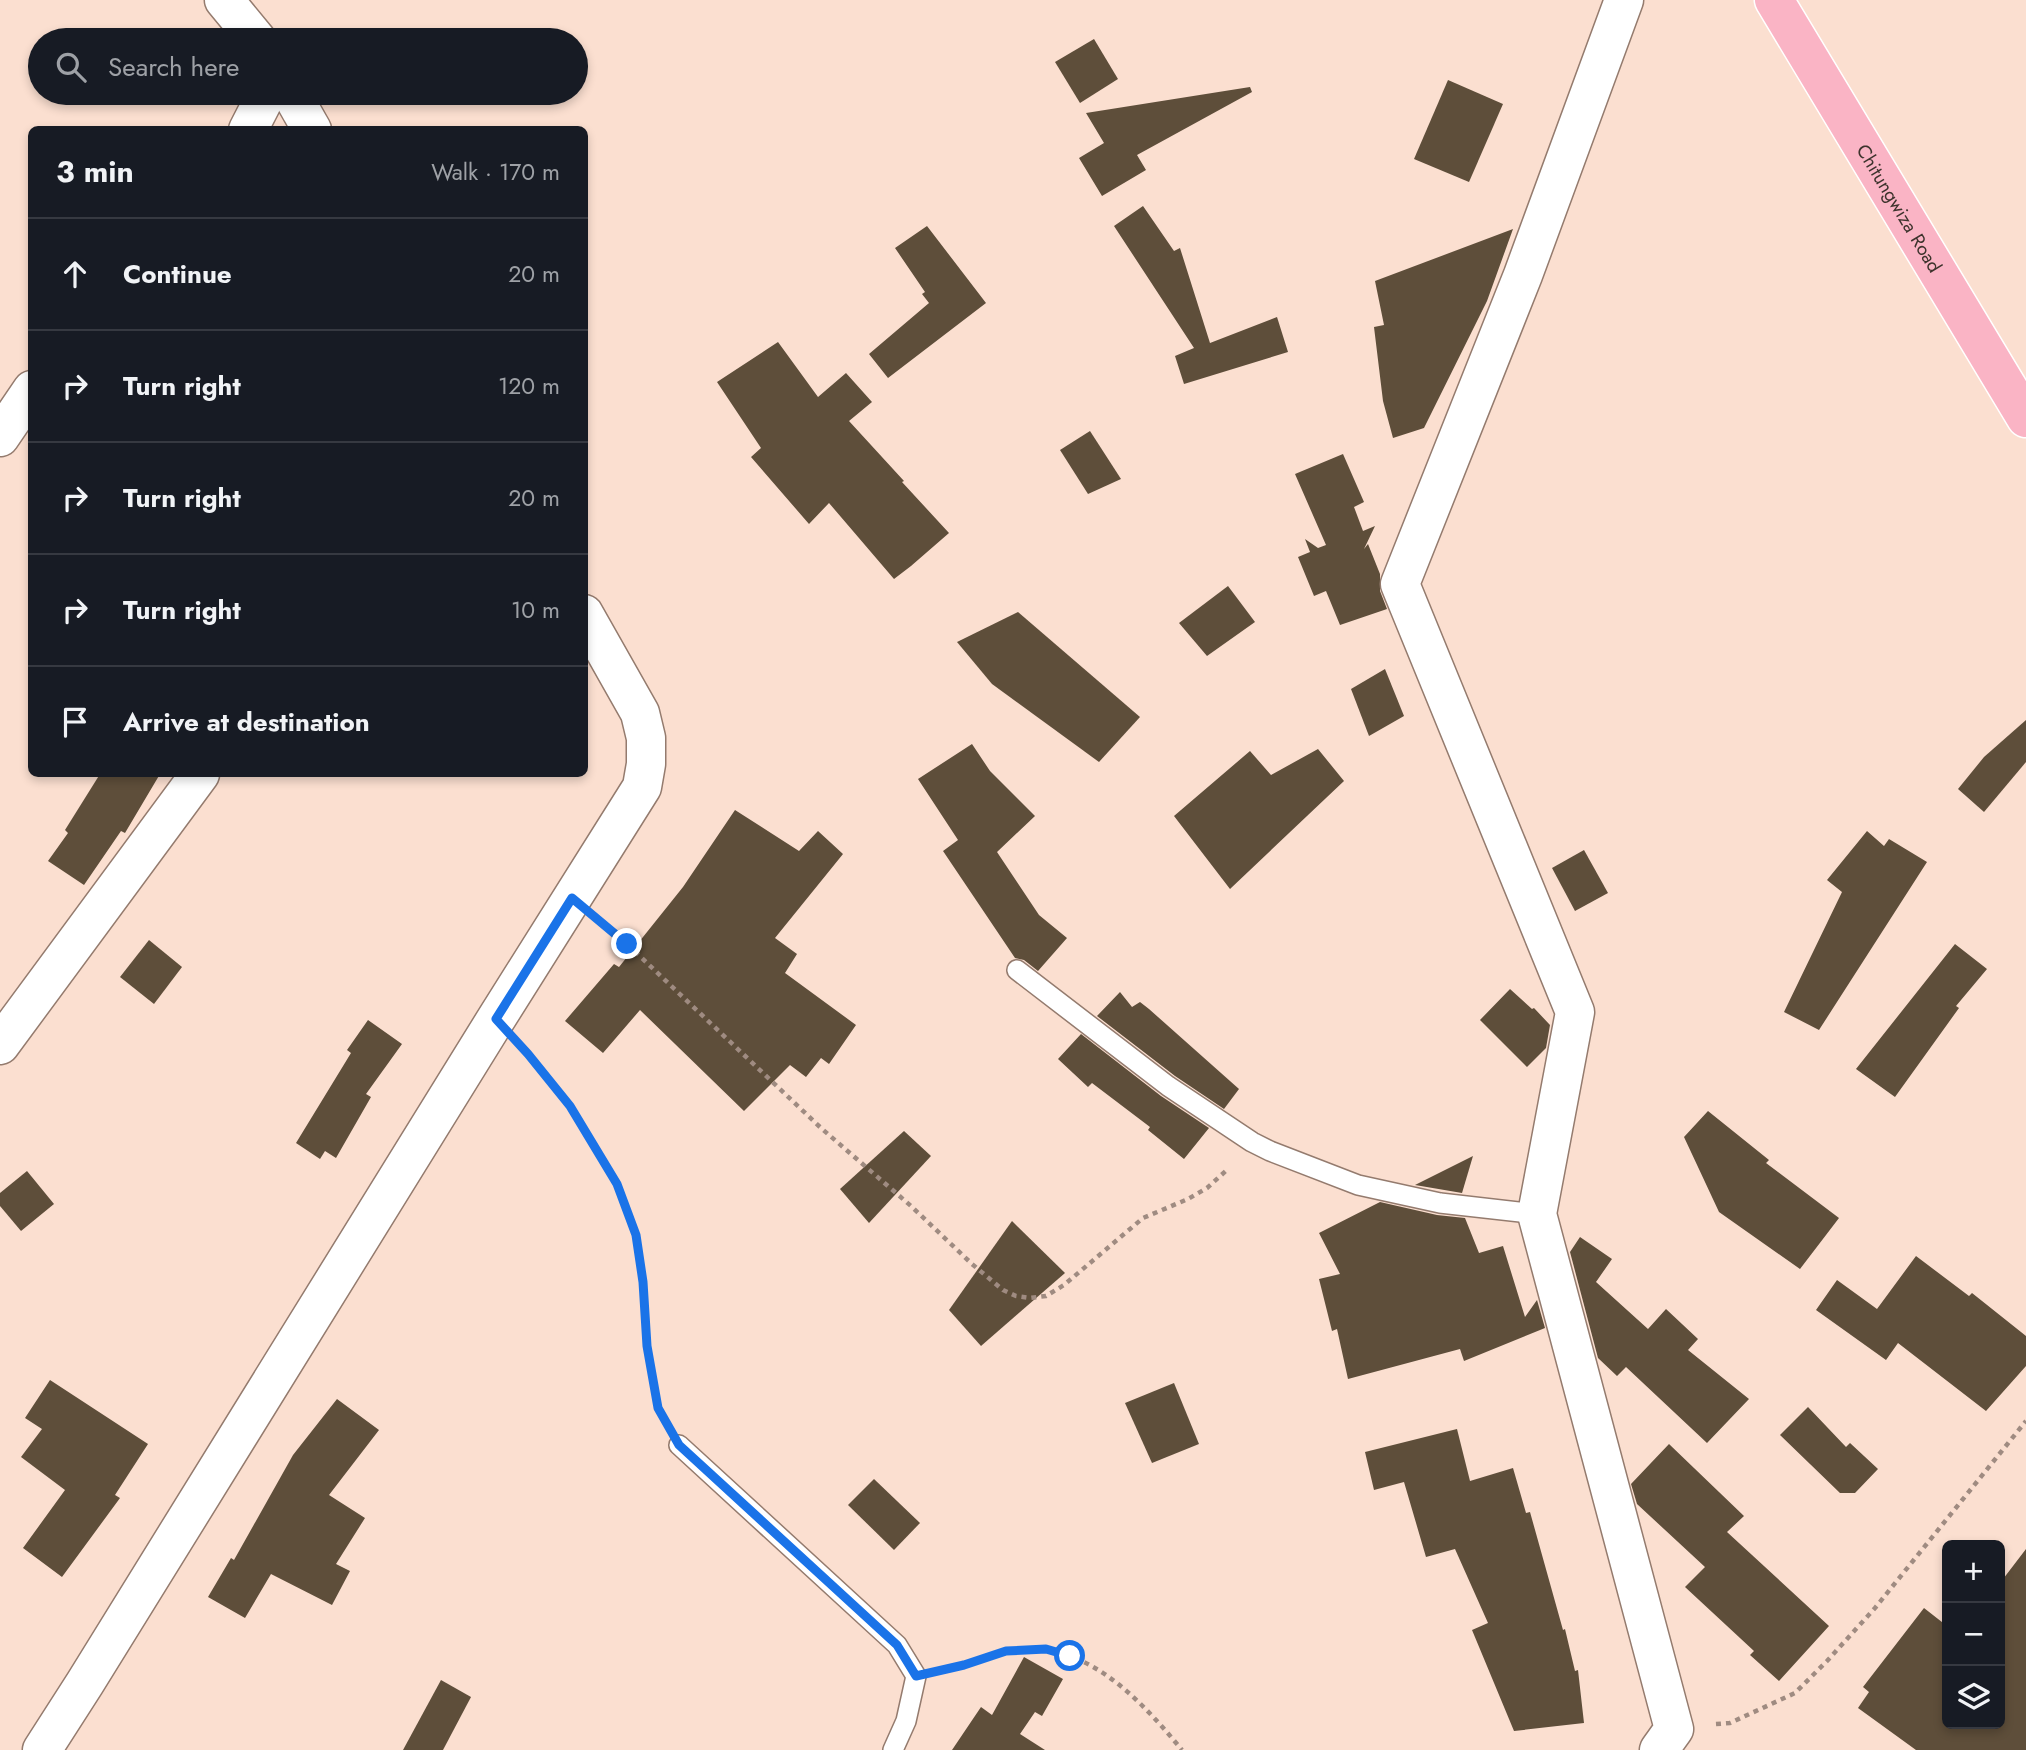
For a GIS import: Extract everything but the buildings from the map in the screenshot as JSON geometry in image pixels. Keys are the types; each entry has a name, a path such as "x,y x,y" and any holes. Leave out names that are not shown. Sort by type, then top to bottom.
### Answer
{"main road":[{"name":"Chitungwiza Road","path":"1774,0 2026,418"}],"street":[{"path":"224,0 247,28"},
{"path":"1624,0 1523,275 1400,584 1575,1012 1537,1214 1666,1740"},
{"path":"250,126 261,105"},
{"path":"298,105 310,126"},
{"path":"0,437 28,396"},
{"path":"42,1750 642,787 646,764 646,738 640,713 588,621"},
{"path":"0,1045 198,777"}],"lane":[{"path":"1017,970 1168,1086 1270,1151 1357,1185 1440,1203 1537,1214"},
{"path":"679,1445 897,1645 916,1676 906,1721 893,1750"}],"path":[{"path":"572,898 627,944 821,1128 911,1206 972,1264 1003,1290 1016,1296 1046,1296 1064,1285 1143,1217 1188,1199 1207,1188 1252,1142"},
{"path":"496,1019 570,1106 617,1184 636,1235 643,1282 647,1346 658,1408 679,1445"},
{"path":"1666,1740 1730,1723 1795,1693 1875,1608 2026,1421"},
{"path":"916,1676 964,1665 1006,1651 1046,1649 1094,1666 1126,1690 1182,1750"}],"route":[{"path":"627,944 572,898 496,1019 570,1106 617,1184 636,1235 643,1282 647,1346 658,1408 679,1445 897,1645 916,1676 964,1665 1006,1651 1046,1649 1070,1656"}]}
